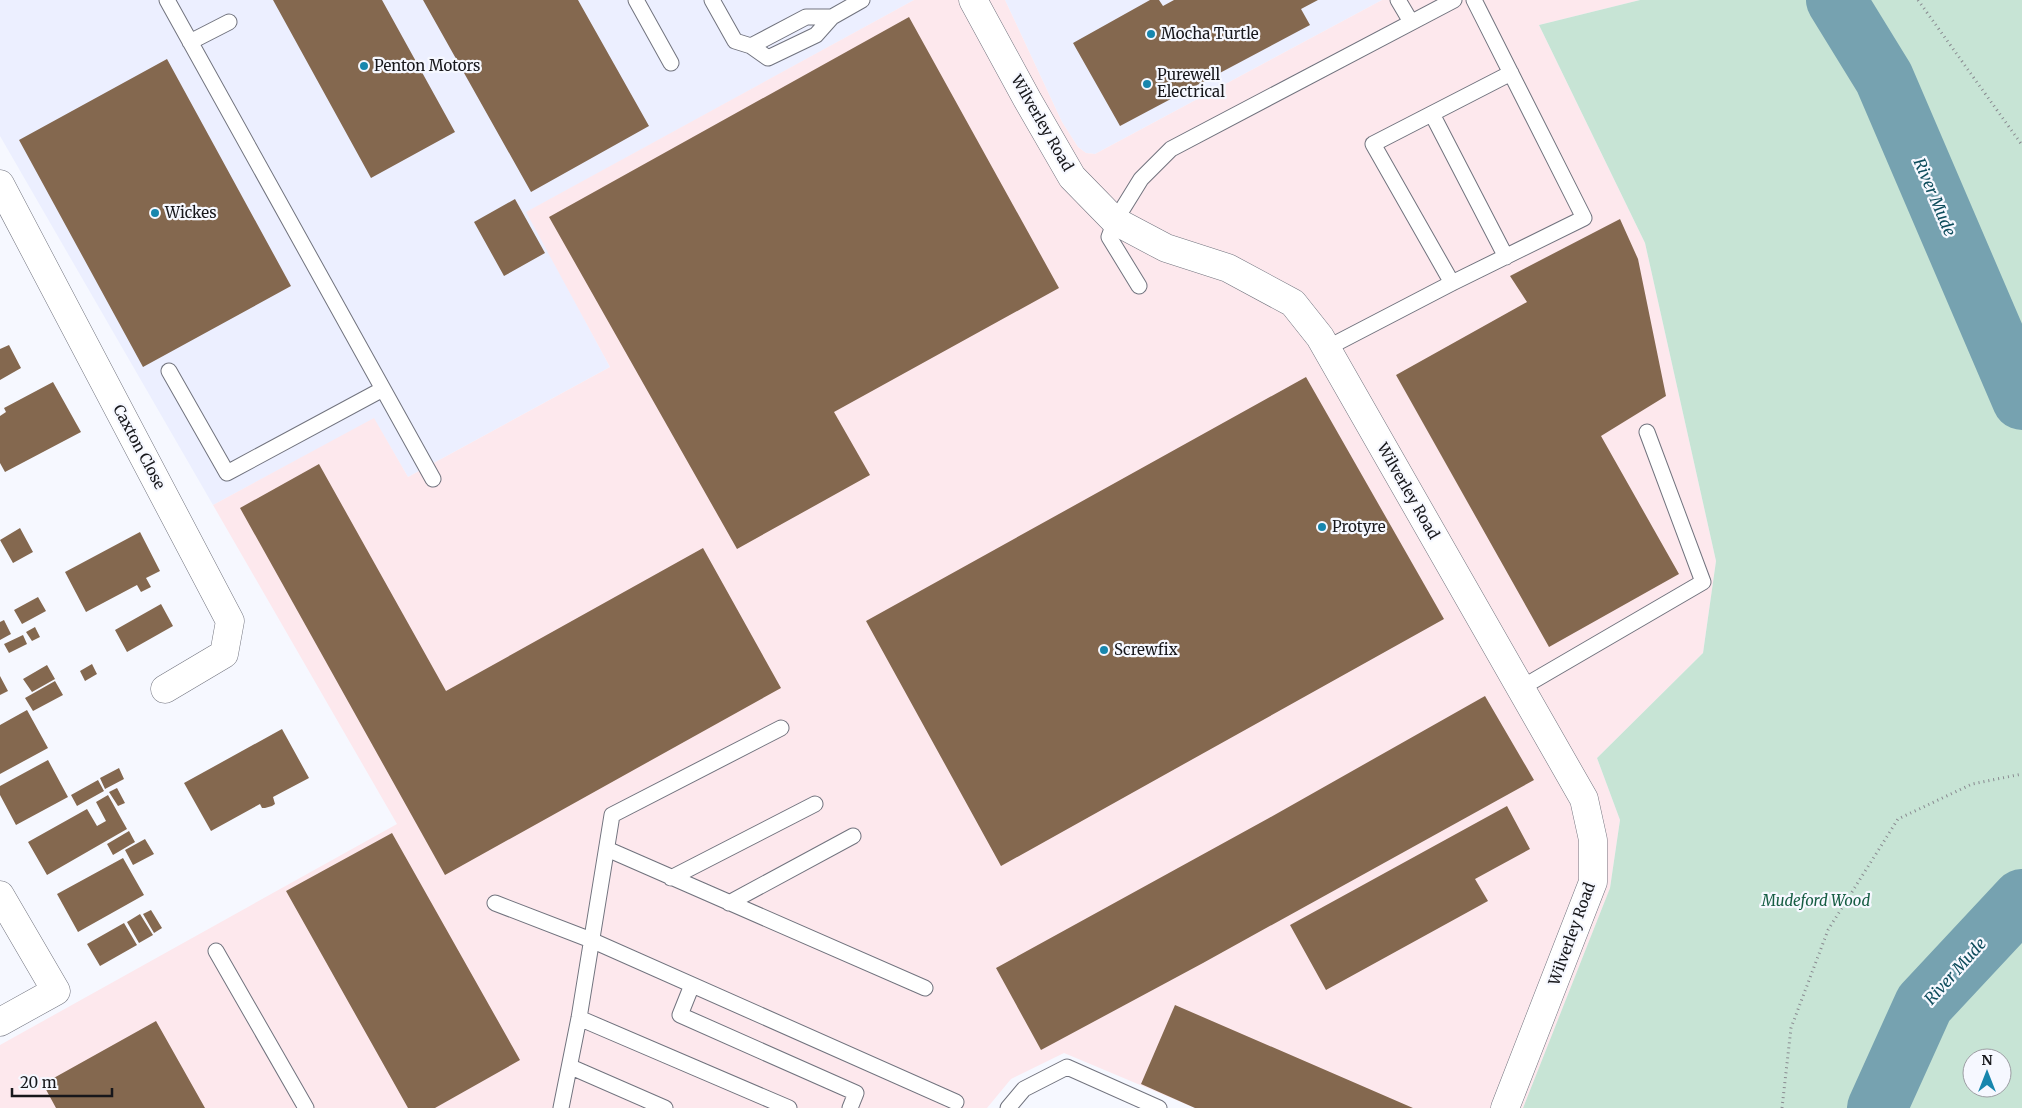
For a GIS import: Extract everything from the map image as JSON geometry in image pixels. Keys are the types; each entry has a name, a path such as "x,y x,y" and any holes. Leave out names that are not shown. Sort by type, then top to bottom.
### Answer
{"street":[{"name":"Wilverley Road","path":"973,0 1072,177 1116,220 1166,248 1228,268 1293,303 1327,348 1584,799 1593,840 1593,882 1505,1108"},
{"name":"Caxton Close","path":"0,184 230,621 224,654 165,689"},
{"path":"0,895 56,991 0,1022"}],"lane":[{"path":"167,0 433,479"},
{"path":"636,0 671,63"},
{"path":"712,0 734,41 751,46 768,58 816,35 832,17 862,0"},
{"path":"1398,0 1411,22"},
{"path":"1140,286 1109,237 1116,220 1141,179 1170,149 1454,0"},
{"path":"1327,348 1452,283 1584,218 1474,0"},
{"path":"190,42 229,22"},
{"path":"1452,283 1373,144 1511,73"},
{"path":"1432,114 1506,257"},
{"path":"170,371 227,473 383,389"},
{"path":"1521,688 1703,582 1647,432"},
{"path":"561,1108 579,1018 612,815 782,728"},
{"path":"671,878 815,804"},
{"path":"729,903 853,836"},
{"path":"607,849 925,988"},
{"path":"495,903 591,940 956,1102"},
{"path":"216,952 306,1108"},
{"path":"692,985 680,1015 856,1093 850,1108"},
{"path":"579,1018 789,1108"},
{"path":"570,1066 665,1108"},
{"path":"1008,1108 1024,1089 1067,1067 1159,1108"}],"path":[{"path":"1918,0 2022,145"},
{"path":"1782,1108 1791,1028 1828,930 1898,819 1972,784 2022,774"}],"shaded area":[{"path":"0,0 914,0 527,212 610,367 408,477 374,419 213,505 0,136"},
{"path":"914,0 1005,0 1062,122 1078,147 1086,153 1095,154 1382,0 1640,0 1539,25 1645,243 1716,561 1703,653 1597,758 1620,820 1610,888 1523,1108 1195,1108 1064,1053 1011,1079 987,1108 0,1108 0,1045 397,824 213,505 374,418 408,477 610,367 526,212"},
{"path":"1005,0 1382,0 1095,154 1086,153 1078,147 1062,122"}],"green space":[{"name":"Mudeford Wood","path":"1640,0 2022,0 2022,1108 1523,1108 1610,888 1620,820 1597,758 1703,653 1716,561 1645,243 1539,25"}],"building":[{"name":"Penton Motors","path":"273,0 382,0 455,132 371,178"},
{"path":"423,0 578,0 649,126 531,192"},
{"name":"Purewell Electrical","path":"1150,0 1159,0 1163,6 1174,0 1318,0 1301,9 1310,25 1120,126 1073,43"},
{"path":"909,17 1059,288 834,412 870,475 737,549 549,217"},
{"name":"Wickes","path":"167,59 291,286 143,367 19,140"},
{"path":"515,199 545,253 504,276 474,222"},
{"path":"1620,219 1638,259 1666,396 1601,436 1679,574 1549,647 1396,375 1527,302 1510,276"},
{"path":"9,345 21,368 0,380 0,349"},
{"path":"1306,377 1444,619 1001,866 866,621"},
{"path":"53,382 81,432 5,472 0,463 0,416 6,412 4,408"},
{"path":"319,464 446,691 703,548 781,688 445,875 240,508"},
{"path":"20,528 33,552 13,563 0,540"},
{"path":"140,532 160,571 146,578 151,587 141,592 137,585 86,612 65,572"},
{"path":"38,597 46,611 22,624 14,610"},
{"path":"161,604 173,626 127,652 115,630"},
{"path":"4,620 11,634 0,640 0,622"},
{"path":"35,627 40,637 32,641 26,632"},
{"path":"23,635 27,644 9,653 4,644"},
{"path":"92,664 97,674 85,681 80,671"},
{"path":"47,665 55,679 32,692 23,679"},
{"path":"0,676 8,691 0,695"},
{"path":"55,681 63,695 33,711 25,698"},
{"path":"1485,696 1534,780 1203,963 1041,1050 996,968 1269,818"},
{"path":"27,710 48,748 0,774 0,725"},
{"path":"282,729 309,778 273,797 275,804 272,806 262,808 260,804 211,831 184,783"},
{"path":"48,760 68,797 16,825 0,795 0,786"},
{"path":"119,768 124,779 105,789 100,778"},
{"path":"98,780 104,791 77,806 71,795"},
{"path":"117,788 125,803 118,806 109,792"},
{"path":"108,795 127,829 47,875 28,842 87,809 97,826 106,821 96,802"},
{"path":"1507,806 1530,849 1475,879 1488,901 1326,990 1290,925"},
{"path":"129,831 135,842 113,855 107,844"},
{"path":"392,833 520,1060 435,1108 408,1108 286,891"},
{"path":"145,839 154,854 133,865 125,850"},
{"path":"123,858 144,895 78,932 57,894"},
{"path":"151,910 162,928 154,933 143,914"},
{"path":"140,914 153,935 139,943 127,922"},
{"path":"124,923 137,945 100,966 87,944"},
{"path":"1175,1005 1413,1108 1195,1108 1141,1084"},
{"path":"156,1021 205,1108 56,1108 43,1084"}],"waterway":[{"name":"River Mude","path":"1836,0 1884,78 2022,400"},
{"name":"River Mude","path":"1877,1108 1924,1004 2022,899"}],"place":[{"name":"Mocha Turtle","path":"1151,34"},
{"name":"Penton Motors","path":"364,66"},
{"name":"Purewell Electrical","path":"1147,84"},
{"name":"Wickes","path":"155,213"},
{"name":"Protyre","path":"1322,527"},
{"name":"Screwfix","path":"1104,650"}]}
